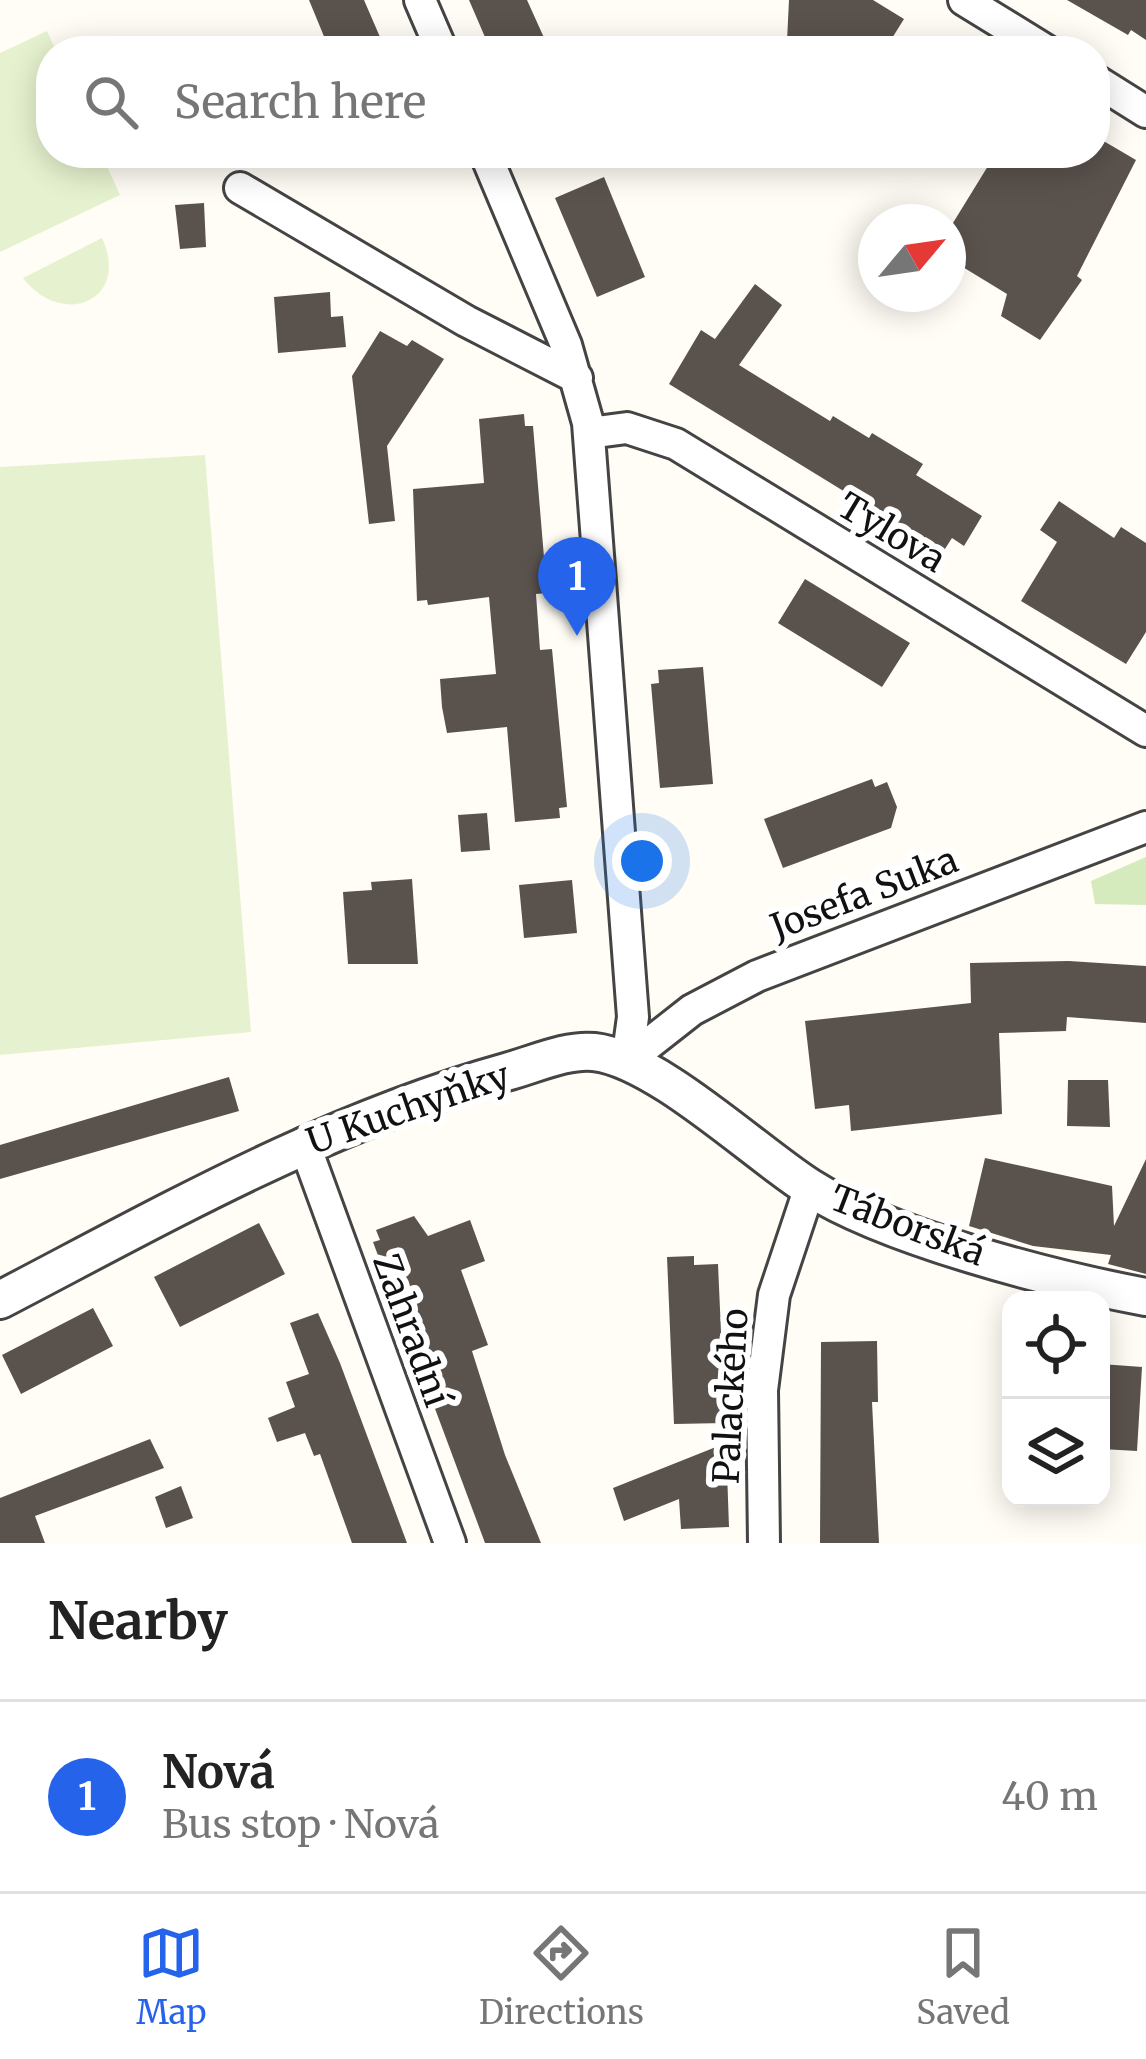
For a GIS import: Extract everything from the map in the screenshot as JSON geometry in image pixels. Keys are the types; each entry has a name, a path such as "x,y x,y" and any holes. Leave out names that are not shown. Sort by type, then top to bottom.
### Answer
{"street":[{"path":"420,0 436,36"},
{"path":"964,0 1023,36"},
{"path":"1110,89 1146,112"},
{"path":"491,168 578,378 589,433 633,1017 627,1061"},
{"path":"240,188 466,320 578,378"},
{"name":"Tylova","path":"589,433 627,428 676,444 1146,731"},
{"name":"Josefa Suka","path":"627,1061 692,1010 758,976 843,939 1146,827"},
{"name":"U Kuchyňky","path":"0,1300 304,1143 416,1100 566,1055 594,1052 627,1061 810,1187"},
{"name":"Zahradní","path":"304,1143 450,1543"},
{"name":"Táborská","path":"810,1187 865,1215 1075,1284 1146,1297"},
{"name":"Palackého","path":"764,1543 765,1366 774,1295 810,1187"}],"green space":[{"path":"36,36 36,168 108,168 120,195 0,252 0,53"},
{"path":"102,238 109,260 107,278 88,301 56,302 23,278"},
{"path":"205,455 251,1032 0,1055 0,467"},
{"path":"1146,857 1146,905 1095,904 1091,881"}],"building":[{"path":"309,0 364,0 380,36 324,36"},
{"path":"469,0 527,0 543,36 485,36"},
{"path":"789,0 873,0 904,19 893,36 787,36"},
{"path":"1067,0 1146,0 1146,40 1131,30 1128,35"},
{"path":"1110,145 1136,160 1077,276 1082,280 1040,340 1001,316 1007,294 966,269 965,204 987,168 1110,168"},
{"path":"604,177 645,277 597,297 555,198"},
{"path":"204,203 206,247 180,249 175,205"},
{"path":"755,284 782,305 739,365 830,421 833,416 869,438 872,433 923,464 916,475 982,516 964,546 952,538 943,552 669,384 701,330 715,339"},
{"path":"330,292 331,317 343,316 346,347 278,353 274,297"},
{"path":"380,331 407,346 412,340 444,359 387,446 395,521 369,524 352,376"},
{"path":"524,414 525,426 533,426 547,593 536,594 540,650 552,649 567,807 559,808 560,818 515,822 507,727 447,733 442,707 440,679 496,674 489,597 428,605 427,600 417,601 413,489 484,483 479,419"},
{"path":"1059,501 1114,538 1121,527 1146,543 1146,632 1126,664 1021,601 1057,542 1040,530"},
{"path":"805,579 910,643 882,687 778,623"},
{"path":"703,667 713,784 660,788 651,684 659,683 658,670"},
{"path":"872,779 875,787 887,782 897,807 891,828 783,868 764,819"},
{"path":"487,813 490,850 461,852 458,815"},
{"path":"412,879 418,964 348,964 343,892 372,890 371,882"},
{"path":"572,880 577,933 524,938 519,885"},
{"path":"1069,961 1146,966 1146,1023 1067,1017 1066,1031 999,1033 1002,1114 851,1131 849,1105 815,1109 805,1021 971,1003 970,963"},
{"path":"229,1077 239,1111 0,1179 0,1145"},
{"path":"1068,1080 1108,1080 1110,1127 1067,1126"},
{"path":"985,1158 1112,1186 1114,1226 1146,1159 1146,1274 1108,1264 1111,1255 1033,1246 969,1226"},
{"path":"414,1216 428,1236 470,1220 485,1261 461,1270 488,1345 472,1351 505,1455 541,1543 485,1543 373,1242 380,1240 376,1230"},
{"path":"259,1223 285,1274 180,1327 154,1277"},
{"path":"694,1256 694,1265 718,1264 725,1423 674,1424 667,1257"},
{"path":"93,1308 113,1346 21,1394 2,1355"},
{"path":"318,1313 407,1543 352,1543 320,1454 314,1456 305,1433 277,1442 268,1418 295,1407 286,1382 309,1374 290,1323"},
{"path":"877,1341 878,1402 872,1402 879,1543 820,1543 821,1342"},
{"path":"1110,1365 1142,1367 1137,1451 1110,1449"},
{"path":"150,1439 164,1468 35,1516 45,1543 0,1543 0,1498"},
{"path":"726,1443 729,1527 681,1529 679,1499 624,1521 613,1488"},
{"path":"181,1486 193,1518 166,1528 155,1497"}],"place":[{"name":"Nová","path":"577,636"}]}
